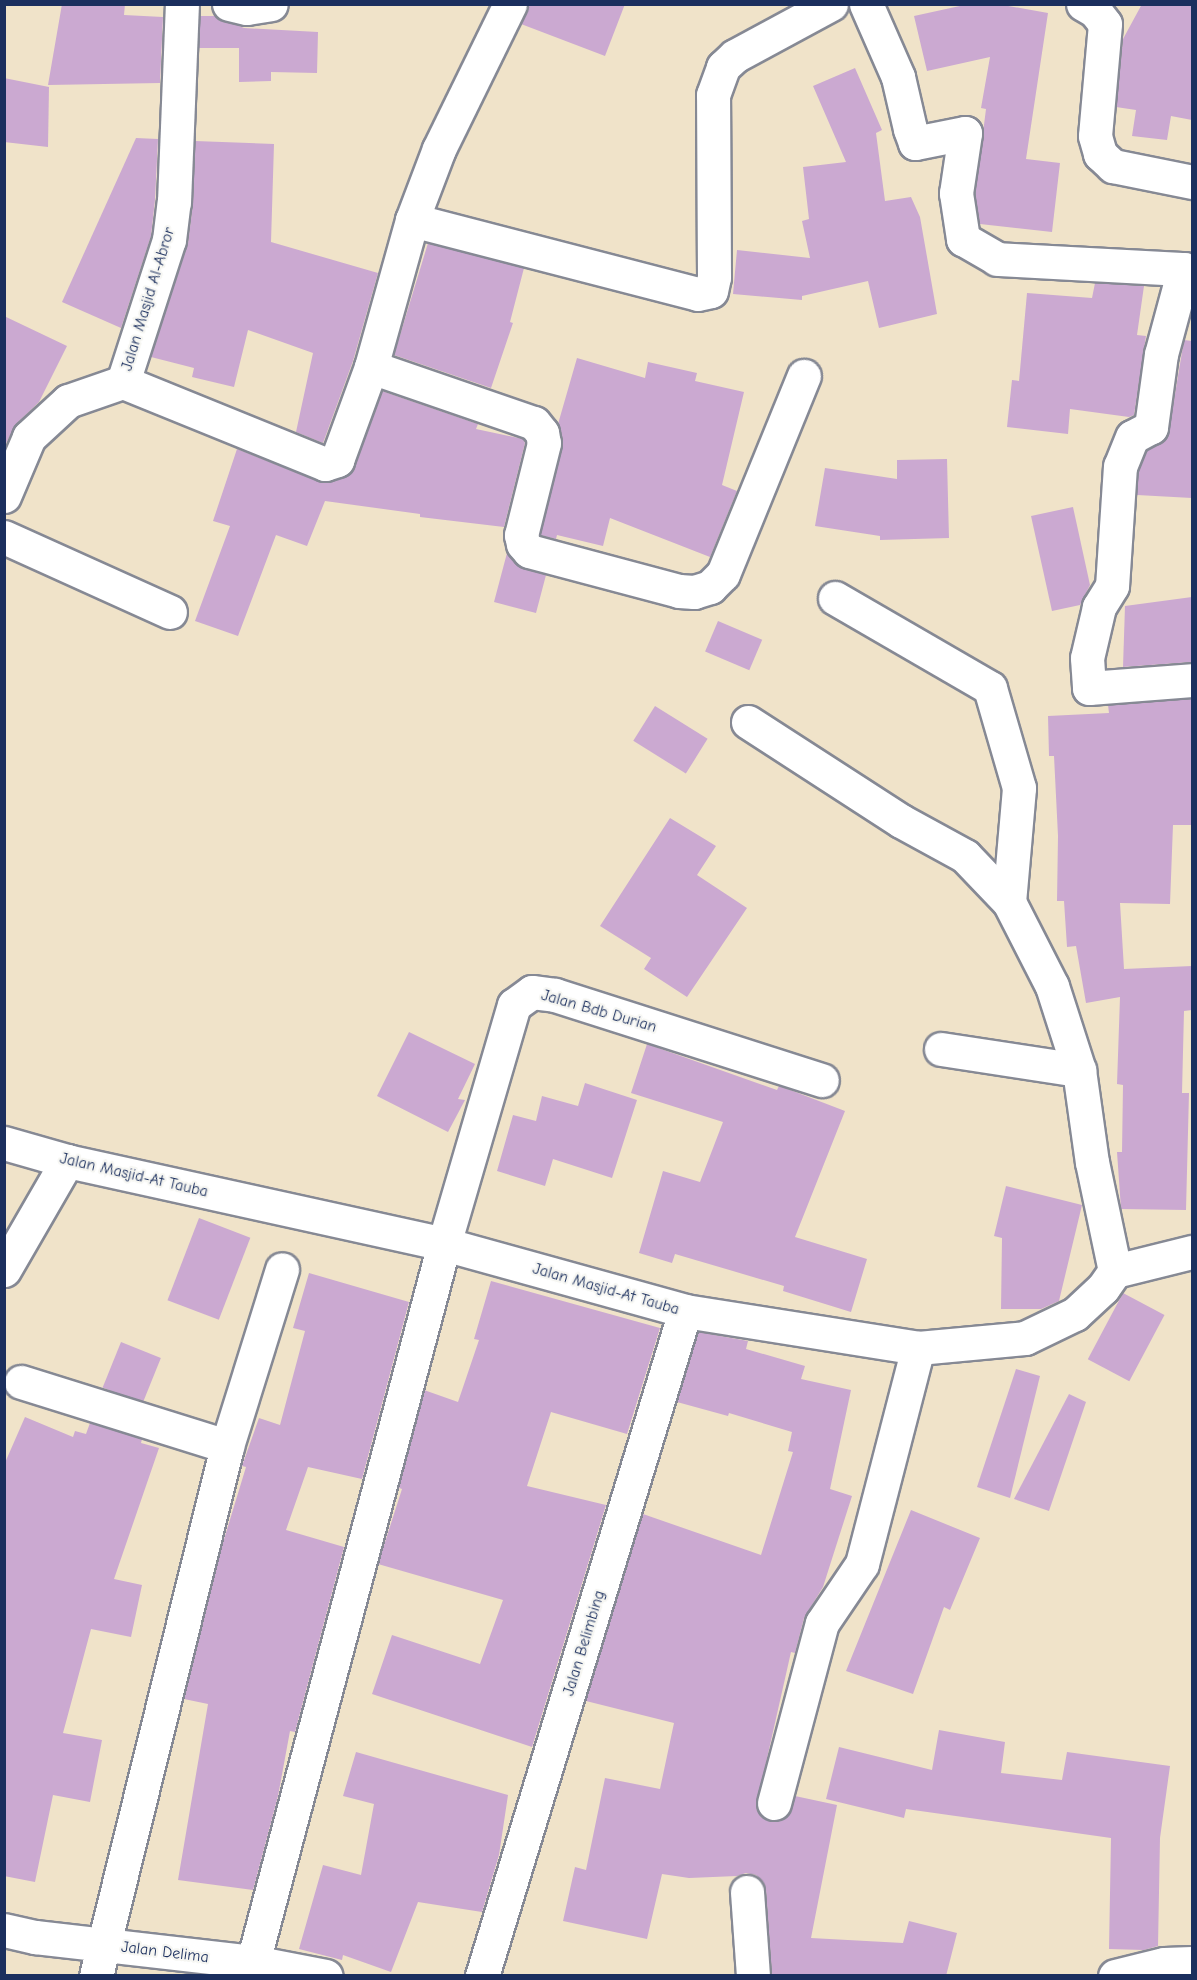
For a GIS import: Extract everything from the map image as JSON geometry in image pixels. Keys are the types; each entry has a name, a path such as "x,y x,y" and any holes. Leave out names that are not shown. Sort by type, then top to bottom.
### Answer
{"street":[{"name":"Jalan Masjid Al-Abror","path":"4,496 16,432 68,401 123,382 169,240 174,202 182,4"},
{"path":"229,4 247,8 271,4"},
{"path":"123,382 326,464 337,460 371,367 412,220 439,148 510,4"},
{"path":"412,220 698,294 711,291 714,277 712,95 723,67 735,56 831,4"},
{"path":"866,4 898,77 915,142 965,133 956,193 963,239 997,259 1184,269 1161,354 1151,427 1132,437 1120,466 1113,586 1099,607 1087,658 1089,688 1192,680"},
{"path":"1083,4 1095,11 1105,24 1095,136 1100,154 1113,166 1192,182"},
{"path":"371,367 534,423 542,433 544,443 521,535 523,544 529,551 679,591 694,592 710,586 723,574 804,375"},
{"path":"4,537 170,612"},
{"path":"835,598 990,688 1019,788 1009,902"},
{"path":"748,722 901,821 965,856 1009,902 1052,986 1079,1070 1092,1162 1115,1271 1192,1252"},
{"name":"Jalan Bdb Durian","path":"444,1244 514,1005 532,992 555,995 822,1080"},
{"path":"941,1049 1079,1070"},
{"name":"Jalan Masjid-At Tauba","path":"4,1143 68,1161 444,1244 685,1311 918,1348 1025,1338 1075,1314 1103,1288 1115,1271"},
{"path":"4,1270 68,1161"},
{"path":"253,1962 444,1244"},
{"path":"100,1960 227,1446 282,1269"},
{"name":"Jalan Belimbing","path":"482,1976 685,1311"},
{"path":"774,1803 822,1623 862,1564 918,1348"},
{"path":"21,1382 227,1446"},
{"path":"747,1892 753,1976"},
{"name":"Jalan Delima","path":"4,1930 35,1937 100,1960 253,1962 327,1976"},
{"path":"1115,1976 1164,1964 1192,1963"}],"building":[{"path":"62,4 125,4 124,15 163,17 160,83 48,85"},
{"path":"528,4 625,4 605,56 521,24"},
{"path":"969,4 997,4 1048,13 1026,159 1060,163 1052,232 980,224 975,196 986,109 981,108 990,57 927,71 914,16"},
{"path":"1142,4 1192,4 1192,120 1171,116 1167,140 1132,136 1136,110 1116,107 1123,39"},
{"path":"200,16 215,16 244,28 318,32 317,73 271,72 271,81 239,82 239,48 199,48"},
{"path":"855,68 882,130 876,133 885,201 911,197 920,217 937,314 879,328 868,281 802,296 802,300 733,294 737,250 810,258 802,221 809,219 803,167 846,162 813,86"},
{"path":"4,78 49,87 48,147 4,142"},
{"path":"136,138 158,139 155,200 151,236 121,328 62,302"},
{"path":"195,141 274,144 271,242 378,273 353,361 323,443 296,432 313,353 248,330 234,387 192,377 194,368 151,357 188,243 193,203"},
{"path":"428,243 524,268 510,322 513,323 491,388 394,355"},
{"path":"1095,283 1144,286 1137,335 1146,336 1134,415 1129,417 1070,409 1068,434 1007,427 1012,380 1019,381 1027,293 1092,298"},
{"path":"4,316 67,346 39,402 16,424 4,447"},
{"path":"1184,340 1192,341 1192,498 1137,495 1138,470 1147,450 1166,438 1169,430"},
{"path":"577,358 645,378 648,362 697,373 695,381 744,392 722,485 737,491 710,557 610,518 603,546 557,535 556,539 540,535 562,448 558,424"},
{"path":"382,391 478,424 476,429 523,439 525,443 504,527 420,517 420,514 325,501 307,546 276,535 238,636 195,621 230,526 213,521 237,449 318,481 330,482 343,478 355,466"},
{"path":"947,459 949,538 880,540 880,536 815,526 825,468 897,479 897,460"},
{"path":"1073,507 1090,585 1080,605 1052,611 1031,516"},
{"path":"507,553 524,569 546,575 536,613 494,602"},
{"path":"1192,597 1192,662 1123,667 1125,606"},
{"path":"718,621 762,640 749,670 705,651"},
{"path":"1192,699 1192,825 1173,825 1170,904 1120,903 1124,969 1192,966 1192,1010 1184,1011 1182,1093 1189,1093 1186,1210 1121,1209 1117,1152 1122,1152 1123,1085 1117,1084 1120,997 1086,1003 1076,946 1067,947 1064,901 1057,901 1058,836 1054,756 1049,756 1048,716 1109,713 1108,705"},
{"path":"655,706 708,739 686,774 633,741"},
{"path":"670,818 716,846 697,875 747,908 687,997 644,969 651,958 600,926"},
{"path":"409,1032 475,1064 458,1099 465,1100 448,1132 377,1096"},
{"path":"647,1044 777,1090 779,1086 785,1088 845,1111 795,1237 867,1259 851,1312 783,1291 784,1286 675,1254 672,1263 639,1253 663,1171 700,1182 723,1122 631,1093"},
{"path":"585,1083 637,1100 612,1178 553,1159 545,1186 497,1171 513,1115 536,1121 542,1096 578,1106"},
{"path":"1006,1186 1082,1205 1059,1301 1041,1309 1001,1309 1002,1238 994,1236"},
{"path":"199,1218 250,1238 219,1320 167,1300"},
{"path":"309,1273 409,1302 362,1479 308,1467 286,1530 344,1547 295,1732 290,1731 278,1796 253,1890 178,1880 208,1704 184,1699 218,1559 246,1467 242,1466 259,1418 280,1425 305,1331 293,1328"},
{"path":"491,1281 660,1328 627,1434 551,1412 527,1486 606,1505 532,1747 372,1694 392,1635 480,1664 503,1600 378,1564 402,1489 399,1488 424,1390 458,1402 479,1340 474,1339"},
{"path":"1123,1293 1164,1315 1129,1381 1088,1359"},
{"path":"698,1332 748,1341 746,1349 805,1366 801,1379 851,1390 830,1489 852,1496 823,1587 804,1618 795,1653 791,1652 756,1807 761,1817 770,1821 778,1821 788,1816 795,1796 837,1805 811,1938 903,1943 909,1921 957,1933 946,1976 772,1976 766,1890 763,1882 756,1875 746,1873 737,1876 689,1878 662,1874 647,1939 563,1921 575,1867 586,1870 605,1778 660,1789 674,1723 586,1701 643,1514 761,1555 793,1452 788,1451 792,1432 729,1413 728,1416 677,1402"},
{"path":"121,1342 161,1358 143,1404 103,1387"},
{"path":"1016,1369 1040,1376 1010,1498 977,1487"},
{"path":"1069,1394 1086,1402 1049,1511 1014,1499"},
{"path":"25,1417 73,1437 75,1431 86,1434 90,1423 142,1439 141,1443 159,1448 114,1579 142,1585 131,1637 91,1629 63,1733 102,1740 90,1802 53,1795 35,1882 4,1876 4,1465"},
{"path":"911,1510 980,1538 950,1610 944,1607 913,1694 846,1671"},
{"path":"939,1730 1005,1742 1001,1773 1062,1780 1067,1752 1170,1766 1160,1838 1158,1946 1144,1950 1109,1949 1111,1838 906,1809 904,1818 826,1799 839,1747 932,1770"},
{"path":"356,1752 508,1795 499,1855 482,1912 418,1902 391,1972 343,1955 342,1960 299,1949 323,1865 361,1875 374,1804 343,1796"}]}
